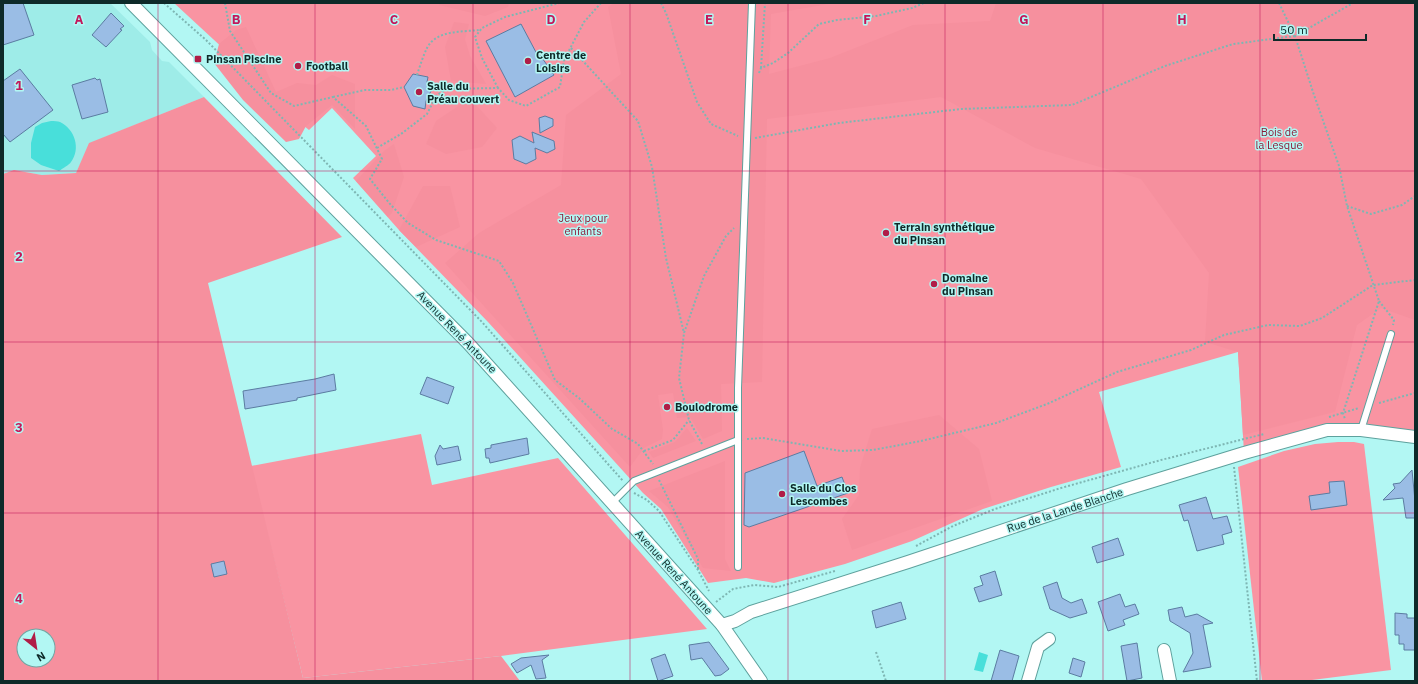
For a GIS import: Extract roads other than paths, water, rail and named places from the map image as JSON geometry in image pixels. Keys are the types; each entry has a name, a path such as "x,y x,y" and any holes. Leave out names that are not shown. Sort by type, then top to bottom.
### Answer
{"street":[{"name":"Avenue René Antoune","path":"131,3 468,343 722,625 761,681"},
{"name":"Rue de la Lande Blanche","path":"722,625 735,621 751,612 908,562 1127,489 1233,456 1327,430 1355,430 1415,437"},
{"path":"1028,681 1038,647 1049,639"},
{"path":"1164,650 1170,681"}],"lane":[{"path":"738,567 738,388 752,3"},
{"path":"1355,430 1369,406 1391,334"},
{"path":"612,503 634,481 738,440"}],"place":[{"name":"Pinsan Piscine","path":"198,59"},
{"name":"Centre de Loisirs","path":"528,61"},
{"name":"Football","path":"298,66"},
{"name":"Salle du Préau couvert","path":"419,92"},
{"name":"Terrain synthétique du Pinsan","path":"886,233"},
{"name":"Domaine du Pinsan","path":"934,284"},
{"name":"Boulodrome","path":"667,407"},
{"name":"Salle du Clos Lescombes","path":"782,494"}],"park label":[{"name":"Bois de la Lesque","path":"1279,138"},
{"name":"Jeux pour enfants","path":"583,224"}]}
